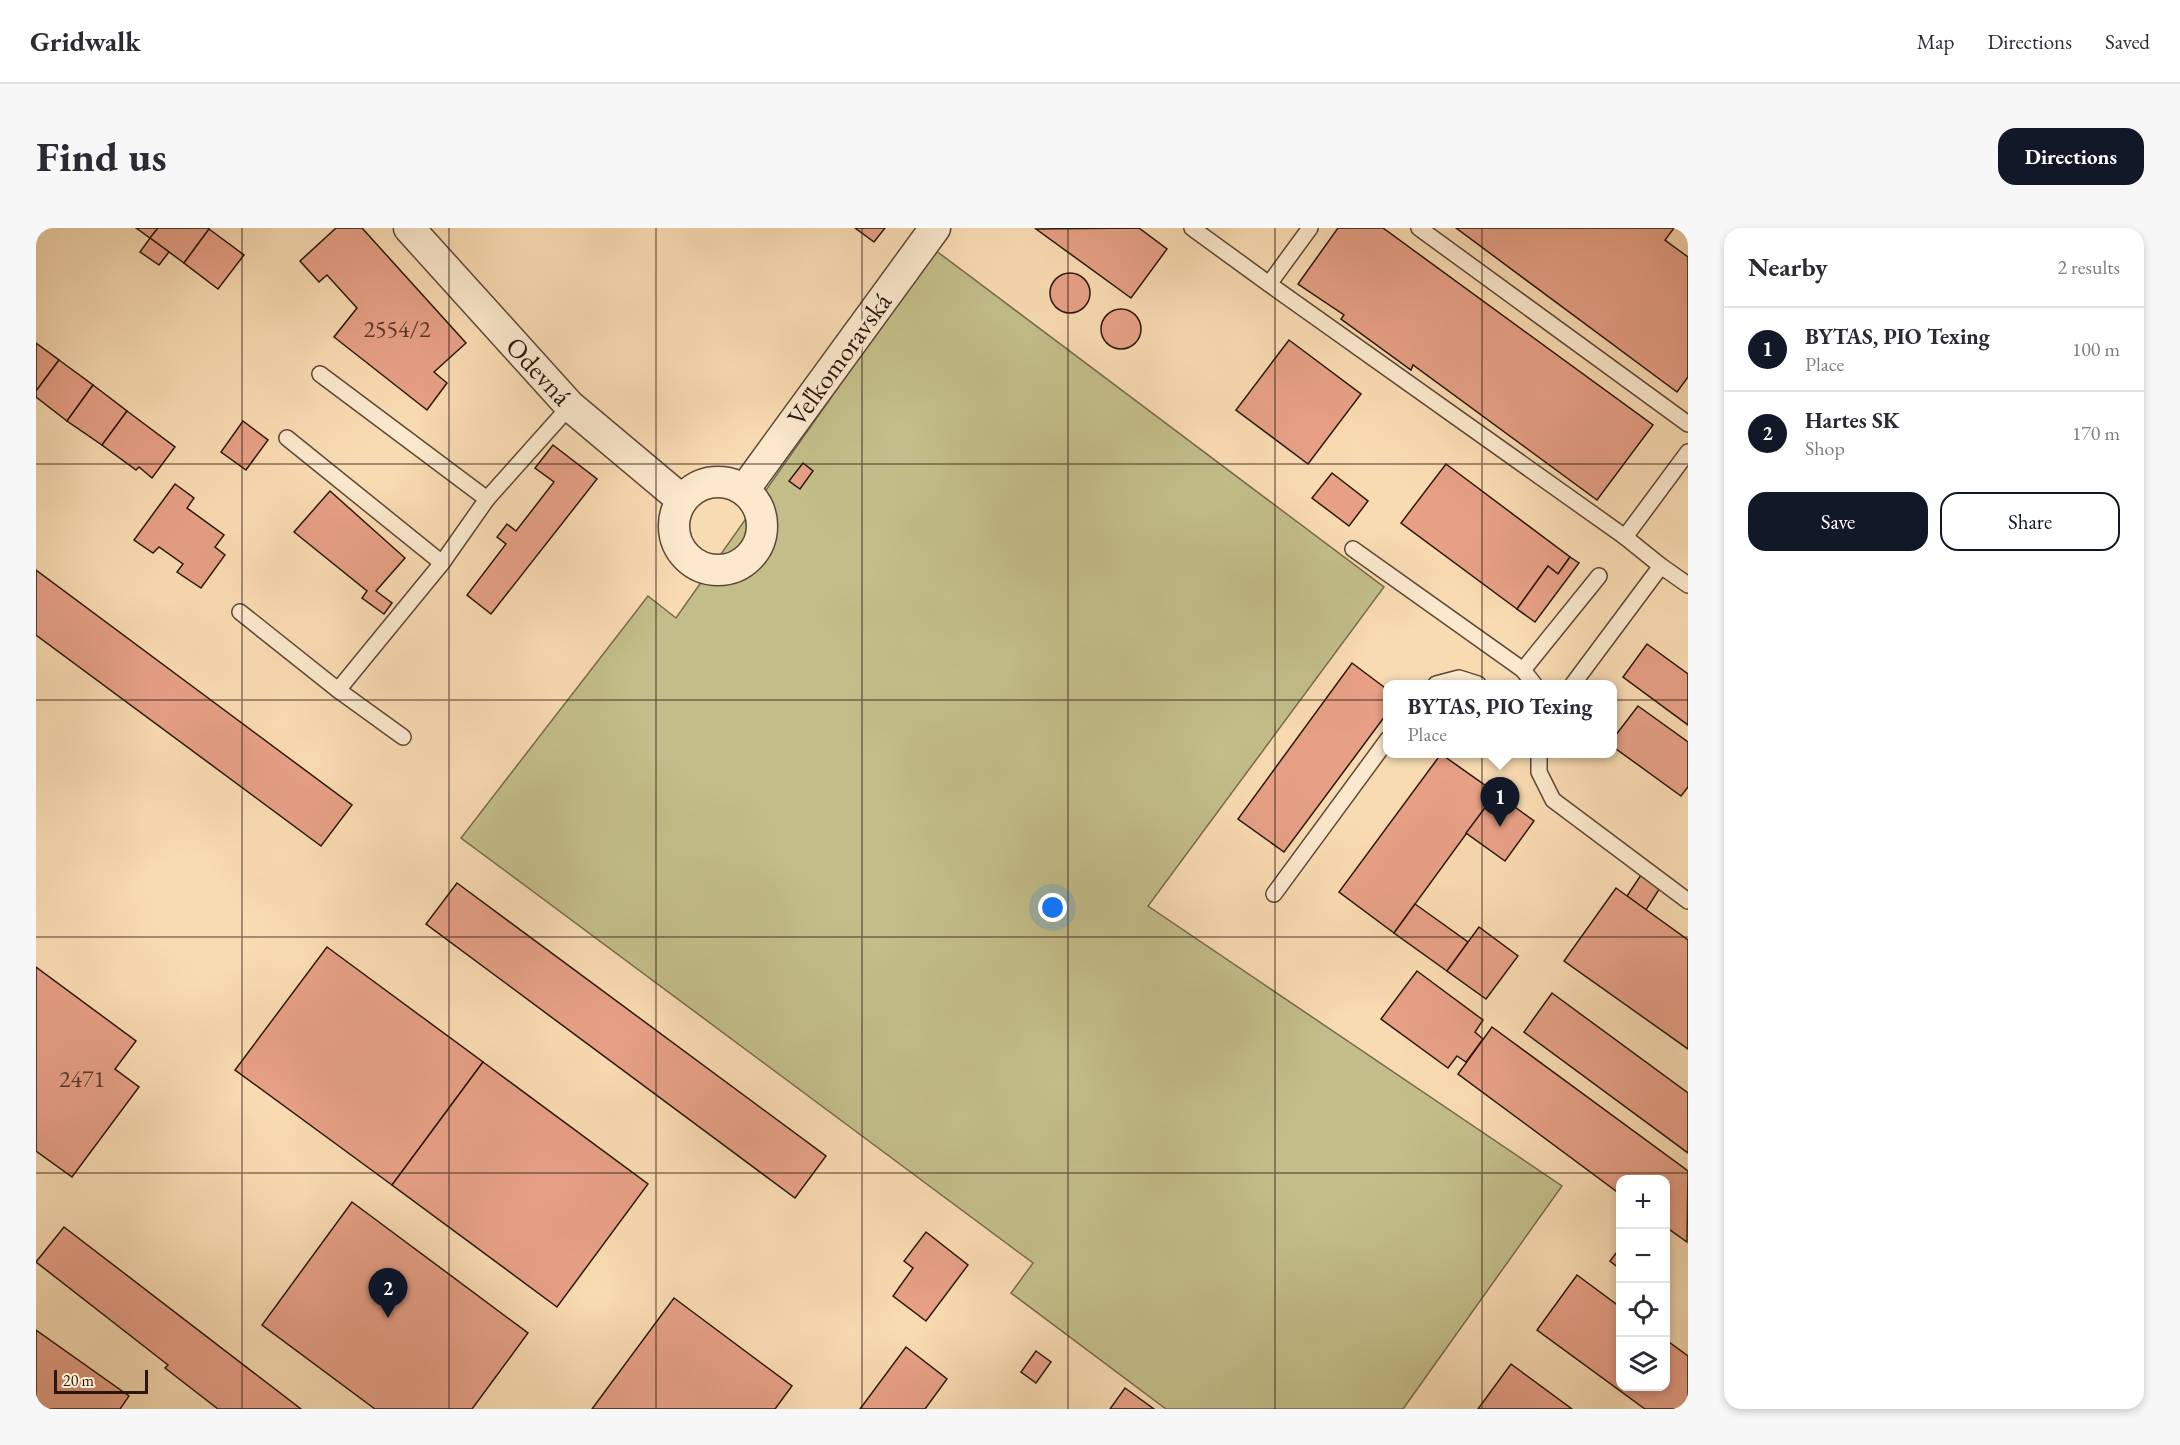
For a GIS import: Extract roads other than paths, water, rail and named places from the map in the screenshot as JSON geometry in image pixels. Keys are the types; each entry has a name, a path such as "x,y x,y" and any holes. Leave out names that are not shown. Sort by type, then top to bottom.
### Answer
{"street":[{"name":"Odevná","path":"409,228 570,406 682,500"},
{"name":"Veľkomoravská","path":"744,490 936,228"},
{"path":"704,484 732,484 744,490 760,513 762,527 760,540 754,553 744,562 717,571 697,566 681,553 675,540 673,526 675,512 682,500 692,490 704,484"}],"lane":[{"path":"1192,228 1688,585"},
{"path":"1269,284 1310,228"},
{"path":"1419,228 1688,424"},
{"path":"320,374 487,499"},
{"path":"338,690 442,563 487,499 570,406"},
{"path":"287,438 442,563"},
{"path":"1624,537 1688,452"},
{"path":"1353,549 1523,670 1531,680"},
{"path":"1576,680 1661,566"},
{"path":"1523,670 1599,576"},
{"path":"240,612 338,690 403,737"},
{"path":"1275,894 1383,746"},
{"path":"1539,758 1539,772 1553,800 1688,902"}],"place":[{"name":"BYTAS, PIO Texing","path":"1500,827"},
{"name":"Hartes SK","path":"388,1318"}]}
